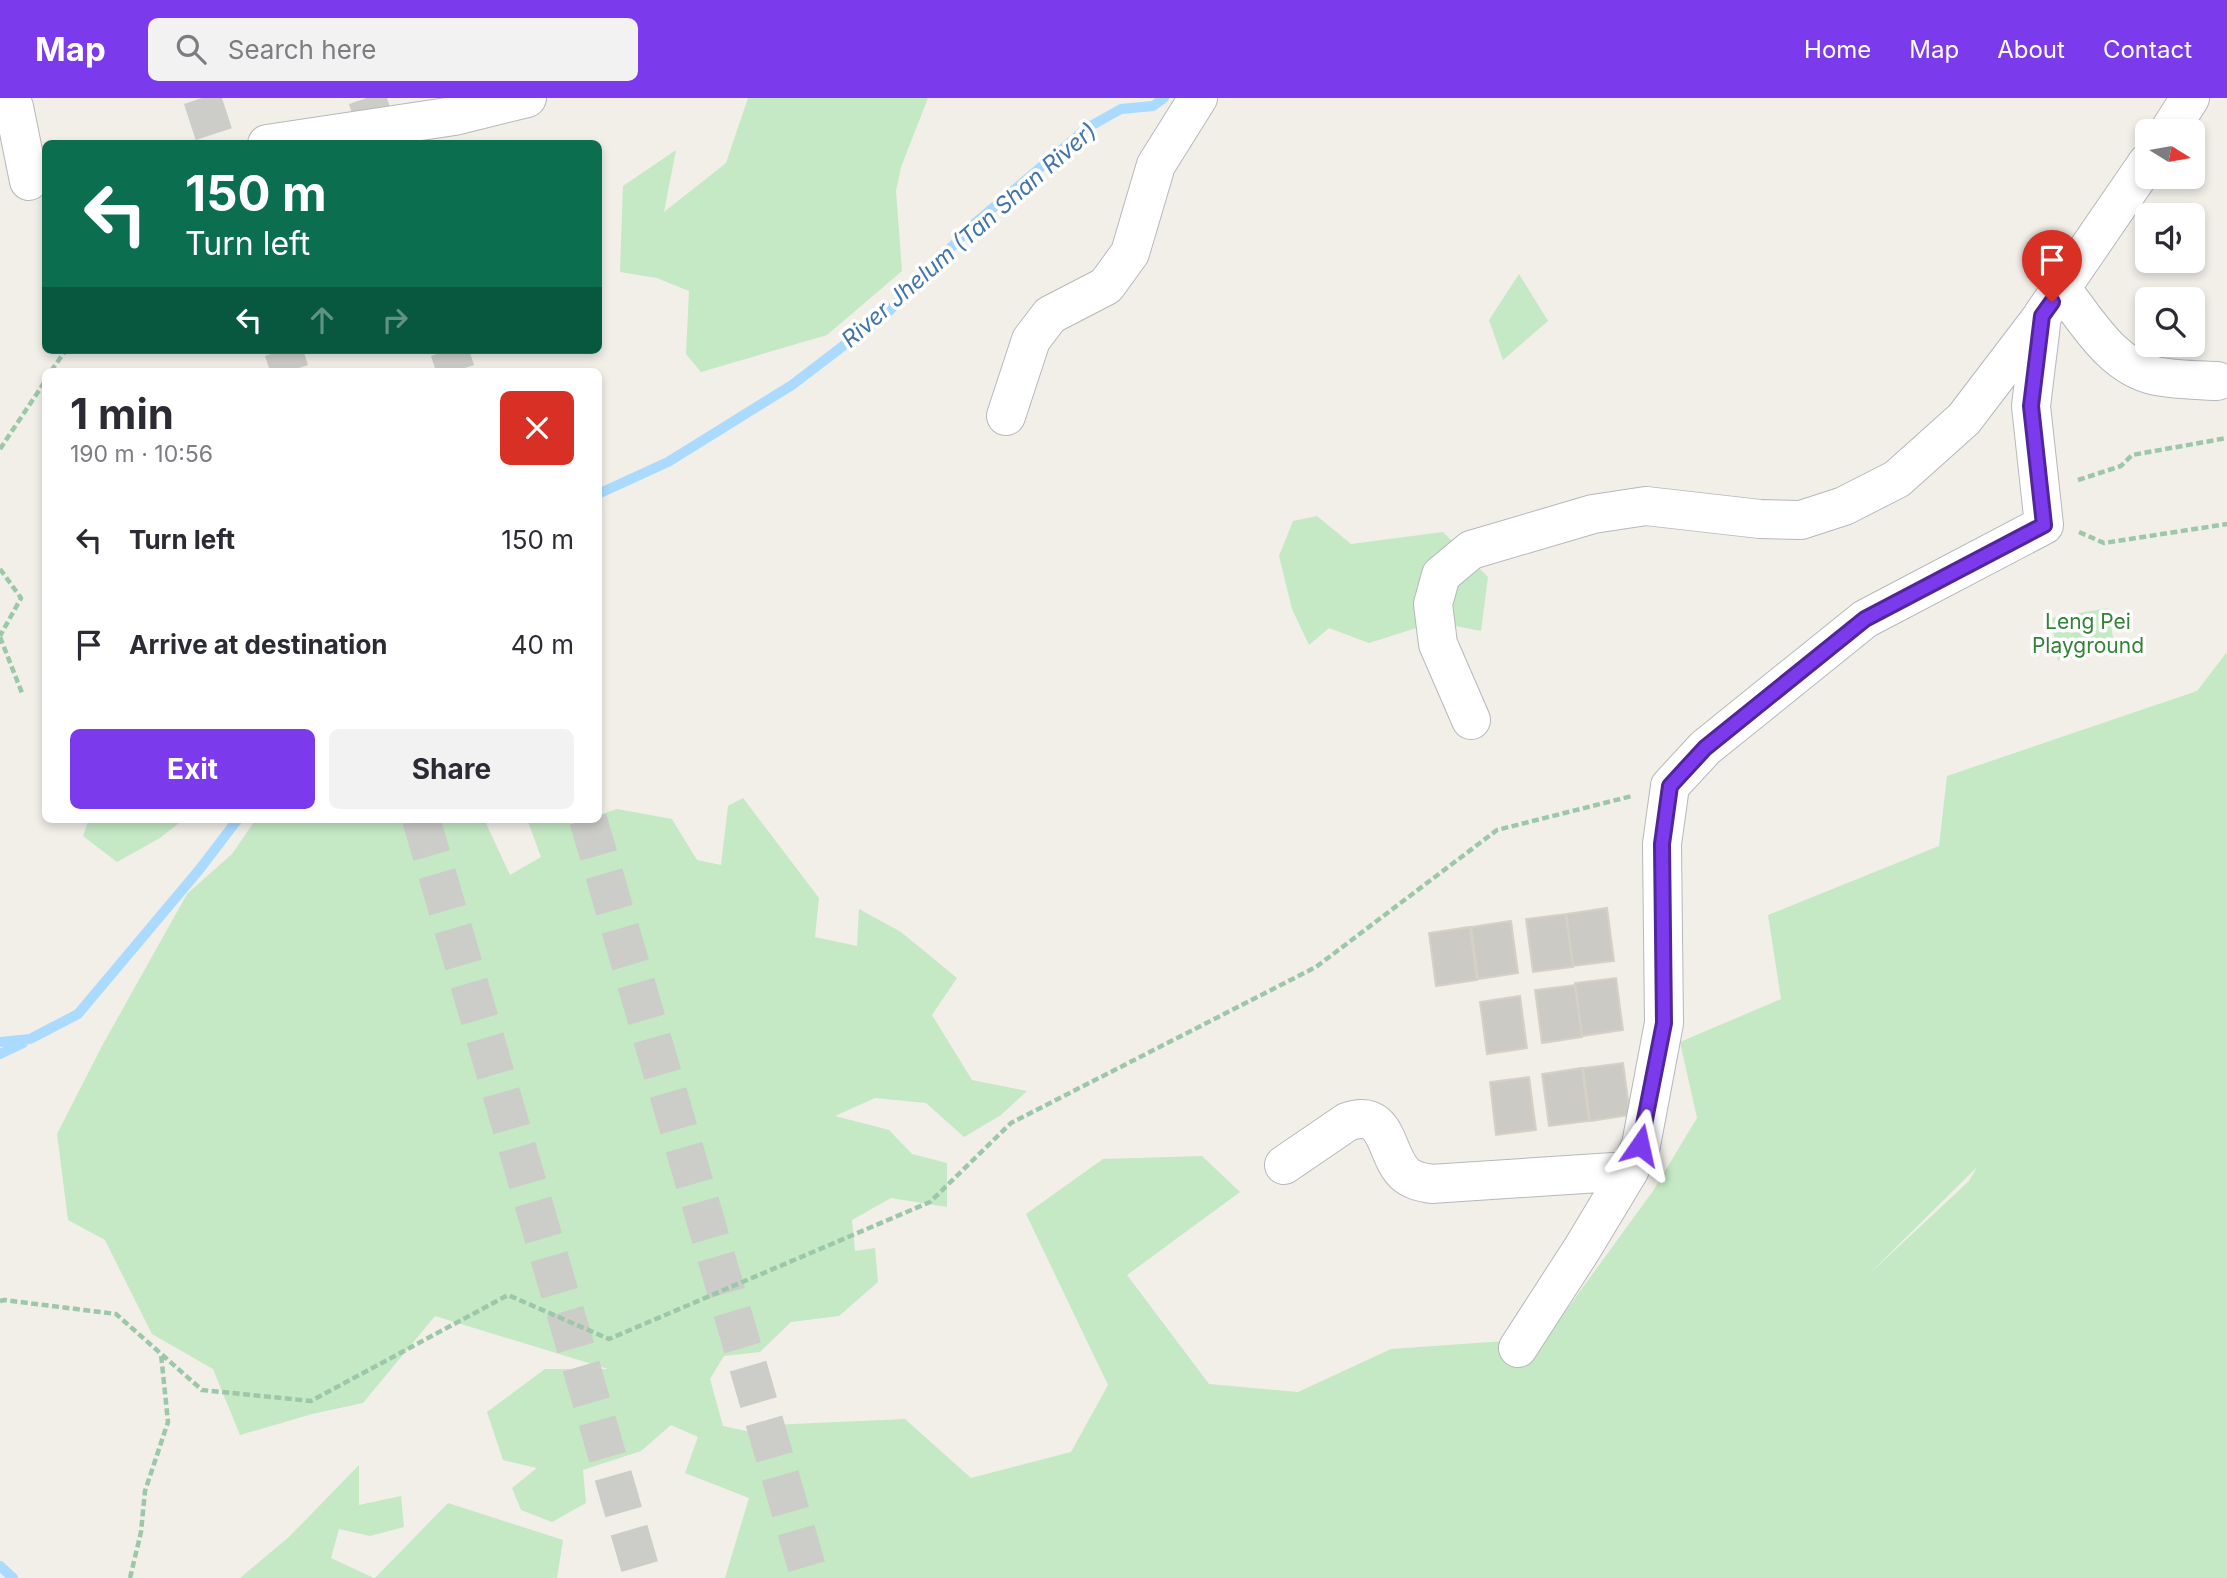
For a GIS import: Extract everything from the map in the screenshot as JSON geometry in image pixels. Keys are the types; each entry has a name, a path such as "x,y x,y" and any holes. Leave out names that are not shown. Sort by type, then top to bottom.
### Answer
{"street":[{"path":"10,98 14,107 25,182"},
{"path":"294,140 454,116 527,98"},
{"path":"1006,416 1031,340 1037,331 1050,315 1106,286 1130,253 1156,165 1198,98"},
{"path":"2177,119 2190,98"},
{"path":"1471,720 1438,644 1433,604 1441,575 1471,550 1593,514 1646,506 1760,519 1801,520 1844,506 1897,479 1964,419 2052,302 2135,181"},
{"path":"2052,302 2131,368 2156,376 2217,381"},
{"path":"1518,1348 1629,1171 1640,1145 1664,1023 1662,844 1670,786 1705,748 1865,619 2044,525 2031,406 2052,302"},
{"path":"1284,1165 1346,1122 1358,1118 1375,1124 1382,1130 1403,1172 1413,1180 1431,1184 1629,1171"}],"path":[{"path":"0,449 42,386"},
{"path":"2037,457 2074,481 2121,466 2132,455 2227,438"},
{"path":"2077,519 2078,531 2104,543 2227,524"},
{"path":"0,569 21,598 0,637 22,693"},
{"path":"0,1301 116,1314 202,1390 311,1401 508,1295 609,1339 930,1202 1011,1123 1316,967 1497,830 1670,786"},
{"path":"130,1578 141,1532 145,1491 168,1422 161,1353"}],"green space":[{"path":"748,98 928,98 901,167 896,191 902,271 827,335 701,372 686,354 689,291 657,278 620,272 623,186 676,150 664,212 726,163"},
{"path":"1519,274 1548,321 1503,360 1489,320"},
{"path":"1317,516 1351,544 1443,532 1488,577 1481,631 1435,622 1369,643 1329,628 1309,645 1292,609 1279,556 1293,521"},
{"name":"Leng Pei Playground","path":"2108,608 2115,650 2058,660 2051,618"},
{"path":"2227,652 2227,1578 725,1578 749,1498 685,1473 698,1437 671,1425 641,1451 583,1470 586,1503 552,1522 521,1510 512,1488 537,1468 503,1460 487,1412 545,1369 608,1369 435,1316 363,1403 312,1414 240,1435 213,1369 152,1334 105,1240 68,1220 57,1134 102,1046 187,894 232,854 253,823 486,823 510,875 541,857 528,823 602,823 602,814 617,809 672,819 697,860 721,865 728,806 743,798 819,898 815,937 857,946 859,909 901,932 957,978 932,1015 972,1080 1027,1091 1001,1115 964,1137 926,1103 875,1098 835,1116 889,1130 912,1154 947,1163 947,1207 891,1198 852,1220 855,1251 875,1248 878,1282 839,1316 791,1322 760,1352 724,1356 710,1379 723,1426 768,1436 771,1425 905,1419 971,1478 1071,1452 1108,1385 1026,1214 1103,1159 1202,1156 1240,1192 1127,1275 1209,1384 1298,1392 1391,1349 1546,1338 1653,1191 1697,1118 1680,1042 1781,999 1768,915 1939,846 1947,776 2197,691","holes":["1977,1167 1969,1181 1865,1278"]},
{"path":"88,823 179,823 160,838 117,862 83,836"},
{"path":"359,1465 359,1505 401,1496 404,1527 370,1536 339,1529 331,1558 374,1578 240,1578 290,1536"},
{"path":"448,1503 563,1540 557,1578 375,1578"}],"building":[{"path":"1607,908 1614,961 1573,966 1566,914"},
{"path":"1566,914 1573,967 1533,972 1526,919"},
{"path":"1511,921 1518,973 1478,979 1471,927"},
{"path":"1470,927 1477,980 1436,986 1429,933"},
{"path":"1616,978 1623,1030 1582,1036 1575,983"},
{"path":"1575,985 1582,1037 1542,1043 1535,990"},
{"path":"1520,996 1527,1048 1487,1054 1480,1002"},
{"path":"1623,1063 1630,1115 1590,1121 1583,1068"},
{"path":"1582,1068 1589,1121 1549,1126 1542,1074"},
{"path":"1529,1077 1536,1130 1496,1135 1490,1082"}],"waterway":[{"name":"River Jhelum (Tan Shan River)","path":"602,492 668,462 792,385 889,311 974,224 1087,128 1121,109 1153,106 1164,98"},
{"name":"River Jhelum (Tan Shan River)","path":"0,1042 30,1039 78,1014 235,823"},
{"path":"0,1054 23,1043"},
{"path":"0,1566 13,1578"}],"tunnel":[{"path":"202,98 216,140"},
{"path":"367,98 381,140"},
{"path":"284,354 289,368"},
{"path":"450,354 455,368"},
{"path":"422,823 643,1578"},
{"path":"589,823 810,1578"}],"route":[{"path":"1640,1145 1664,1023 1662,844 1670,786 1705,748 1865,619 2044,525 2031,406 2042,316 2052,302"}]}
